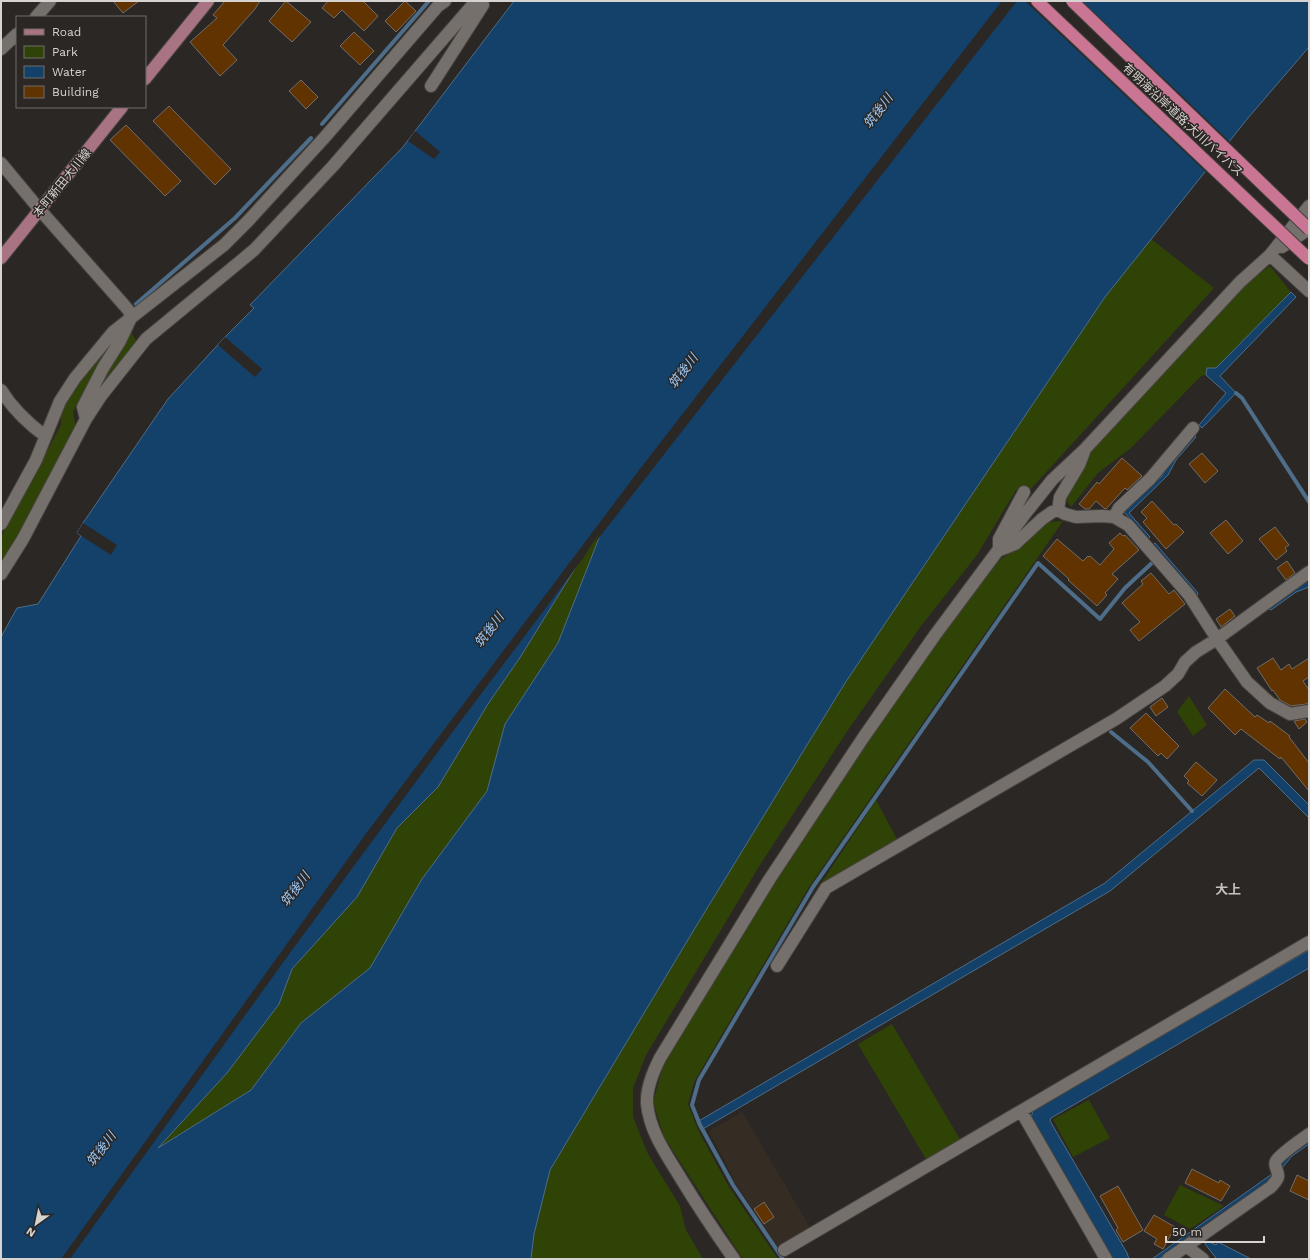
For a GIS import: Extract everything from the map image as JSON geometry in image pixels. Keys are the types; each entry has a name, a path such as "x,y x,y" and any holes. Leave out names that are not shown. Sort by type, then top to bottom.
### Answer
{"highway":[{"name":"有明海沿岸道路;大川バイパス","path":"1037,1 1309,259"},
{"name":"有明海沿岸道路;大川バイパス","path":"1072,1 1309,229"}],"main road":[{"path":"146,78 208,1"},
{"name":"本町新田大川線","path":"1,258 121,108"}],"street":[{"path":"37,16 50,1"},
{"path":"1,574 23,539 86,419 101,396 146,339 254,250 333,166 476,1"},
{"path":"431,86 483,5 481,1"},
{"path":"1,524 36,460 60,401 75,378 113,332 224,245 248,221 325,137 441,3"},
{"path":"1,49 16,35"},
{"path":"1,162 40,210 129,310 131,318 120,341 103,368 83,407 86,419"},
{"path":"1270,255 1309,206"},
{"path":"734,1259 707,1221 658,1140 650,1122 647,1103 650,1081 660,1058 773,873 872,725 935,635 1000,550 1025,514 1052,480 1085,448 1240,282 1270,255 1309,229"},
{"path":"1270,255 1309,291"},
{"path":"1,390 33,427 45,436"},
{"path":"1114,517 1119,508 1150,479 1193,428"},
{"path":"1058,510 1060,497 1079,465 1085,448"},
{"path":"1000,550 998,539 1024,492"},
{"path":"1000,550 1015,544 1042,519 1058,510 1076,517 1114,517 1128,525 1189,594 1217,639 1247,682 1270,703 1290,714 1309,711"},
{"path":"777,966 826,888 1116,720 1165,686 1178,674 1185,662 1196,652 1217,639 1309,572"},
{"path":"784,1250 1309,942"},
{"path":"1020,1111 1106,1259"},
{"path":"1168,1259 1271,1187 1276,1181 1276,1160 1309,1134"},
{"path":"1186,1246 1204,1259"}],"shaded area":[{"path":"742,1112 811,1229 778,1248 735,1182 709,1131"}],"green space":[{"path":"1151,239 1214,288 1030,490 1016,490 977,555 921,626 848,730 758,868 646,1055 633,1088 633,1117 648,1154 680,1206 686,1230 703,1259 531,1259 534,1234 550,1170 695,928 845,683 1105,297"},
{"path":"1270,266 1291,292 1216,368 1207,368 1206,375 1201,376 1131,448 1098,473 1071,507 1065,498 1088,450 1248,282"},
{"path":"130,331 137,342 94,396"},
{"path":"117,336 73,412 76,430 1,567 1,537 61,425 61,408 87,369"},
{"path":"610,512 558,643 505,724 487,791 422,879 370,968 301,1023 251,1090 156,1149 227,1073 279,1004 292,969 357,897 397,828 438,787 488,704 521,656"},
{"path":"1063,521 809,887 694,1082 688,1104 699,1132 729,1187 778,1259 743,1259 664,1137 653,1102 664,1063 776,879 941,634 998,561 1024,544 1046,522"},
{"path":"1189,696 1207,725 1193,736 1177,712"},
{"path":"876,800 898,841 818,888"},
{"path":"892,1024 961,1141 927,1161 858,1044"},
{"path":"1089,1100 1110,1138 1073,1157 1053,1119"},
{"path":"1180,1185 1224,1206 1190,1229 1164,1215"}],"water":[{"name":"筑後川","path":"514,1 1309,1 1309,47 1248,118 1105,297 845,683 695,928 550,1170 534,1234 531,1259 1,1259 1,637 17,608 38,604 81,536 77,533 83,523 168,399 254,308 250,305 403,147","holes":["608,515 558,643 505,724 487,791 422,879 370,968 301,1023 251,1090 158,1148 227,1073 279,1004 292,969 357,897 397,828 438,787 488,704 521,656"]},
{"path":"1291,292 1296,297 1220,376 1236,393 1202,428 1199,425 1226,393 1206,375 1207,368 1216,368"},
{"path":"1192,434 1196,437 1176,460 1168,475 1129,513 1150,537 1148,539 1124,512 1162,476 1171,461"},
{"path":"1155,543 1198,593 1197,597 1153,545"},
{"path":"1309,578 1309,587 1296,592 1271,610 1269,609"},
{"path":"1254,760 1264,760 1309,805 1309,818 1259,768 1110,891 701,1130 697,1122 1105,883"},
{"path":"1309,950 1309,968 1051,1118 1050,1121 1127,1253 1129,1259 1113,1259 1031,1117 1033,1111"},
{"path":"1309,1140 1309,1144 1292,1156 1273,1179 1159,1259 1152,1259 1272,1174 1292,1152"},
{"path":"1207,1241 1216,1245 1218,1242 1251,1259 1218,1259 1205,1244"}],"pier":[{"path":"1002,1 1017,1 595,543 599,533 584,557 451,734 287,957 70,1259 61,1259 365,835 640,469"},
{"path":"1025,1 1082,1 1231,143 1207,173"},
{"path":"415,131 440,152 434,159 408,141"},
{"path":"225,337 262,369 255,377 218,345"},
{"path":"83,523 117,545 111,555 77,533"}],"building":[{"path":"113,1 139,1 123,13"},
{"path":"225,1 260,1 255,9 223,45 237,60 220,76 190,42 217,18 213,15"},
{"path":"286,1 311,22 292,42 269,21"},
{"path":"328,1 363,1 378,16 364,31 342,10 334,18 322,8"},
{"path":"405,1 416,11 396,32 385,21"},
{"path":"354,32 374,51 360,65 340,46"},
{"path":"301,80 318,97 306,109 289,91"},
{"path":"169,106 231,169 215,185 153,121"},
{"path":"126,125 181,181 165,196 110,140"},
{"path":"1202,453 1218,471 1205,483 1189,464"},
{"path":"1122,458 1142,476 1127,490 1125,488 1106,509 1096,501 1089,509 1085,509 1079,504 1097,482 1099,484"},
{"path":"1152,501 1174,525 1176,524 1184,532 1166,549 1143,522 1147,518 1141,512"},
{"path":"1226,520 1243,541 1228,554 1210,533"},
{"path":"1275,527 1289,545 1285,548 1287,551 1276,560 1259,539"},
{"path":"1120,533 1123,536 1125,535 1139,550 1112,574 1118,579 1105,593 1107,595 1097,606 1043,556 1057,539 1083,561 1090,556 1100,565 1114,549 1109,543"},
{"path":"1287,561 1295,573 1286,580 1277,568"},
{"path":"1151,573 1169,594 1174,590 1185,604 1139,641 1130,630 1140,622 1122,603 1143,584 1141,581"},
{"path":"1230,609 1235,616 1221,627 1216,619"},
{"path":"1273,658 1281,670 1289,664 1292,669 1309,658 1309,677 1303,681 1309,690 1309,702 1306,704 1291,706 1280,700 1273,690 1272,691 1257,668"},
{"path":"1225,689 1255,717 1257,715 1269,723 1270,721 1290,736 1289,737 1309,763 1309,791 1281,757 1280,759 1241,729 1235,735 1208,708"},
{"path":"1162,698 1168,707 1156,716 1150,707"},
{"path":"1146,713 1179,746 1167,759 1161,753 1158,756 1130,728"},
{"path":"1305,719 1307,722 1299,729 1294,721"},
{"path":"1196,762 1217,780 1202,796 1187,783 1189,781 1184,776"},
{"path":"1192,1169 1219,1183 1220,1180 1230,1186 1221,1201 1185,1183"},
{"path":"1297,1175 1309,1181 1309,1200 1290,1191"},
{"path":"1118,1186 1143,1230 1123,1242 1116,1230 1118,1228 1100,1196"},
{"path":"764,1202 774,1217 764,1224 754,1209"},
{"path":"1154,1215 1175,1227 1163,1249 1154,1244 1157,1239 1144,1231"}],"waterway":[{"path":"322,124 429,1"},
{"path":"136,304 235,218 311,138"},
{"path":"1236,393 1242,398 1309,502"},
{"path":"783,1259 733,1185 700,1125 692,1105 699,1080 813,887 1038,563 1100,619 1125,588 1153,562"},
{"path":"1111,732 1148,762 1192,811"}],"district":[{"name":"大上","path":"1228,889"}]}
